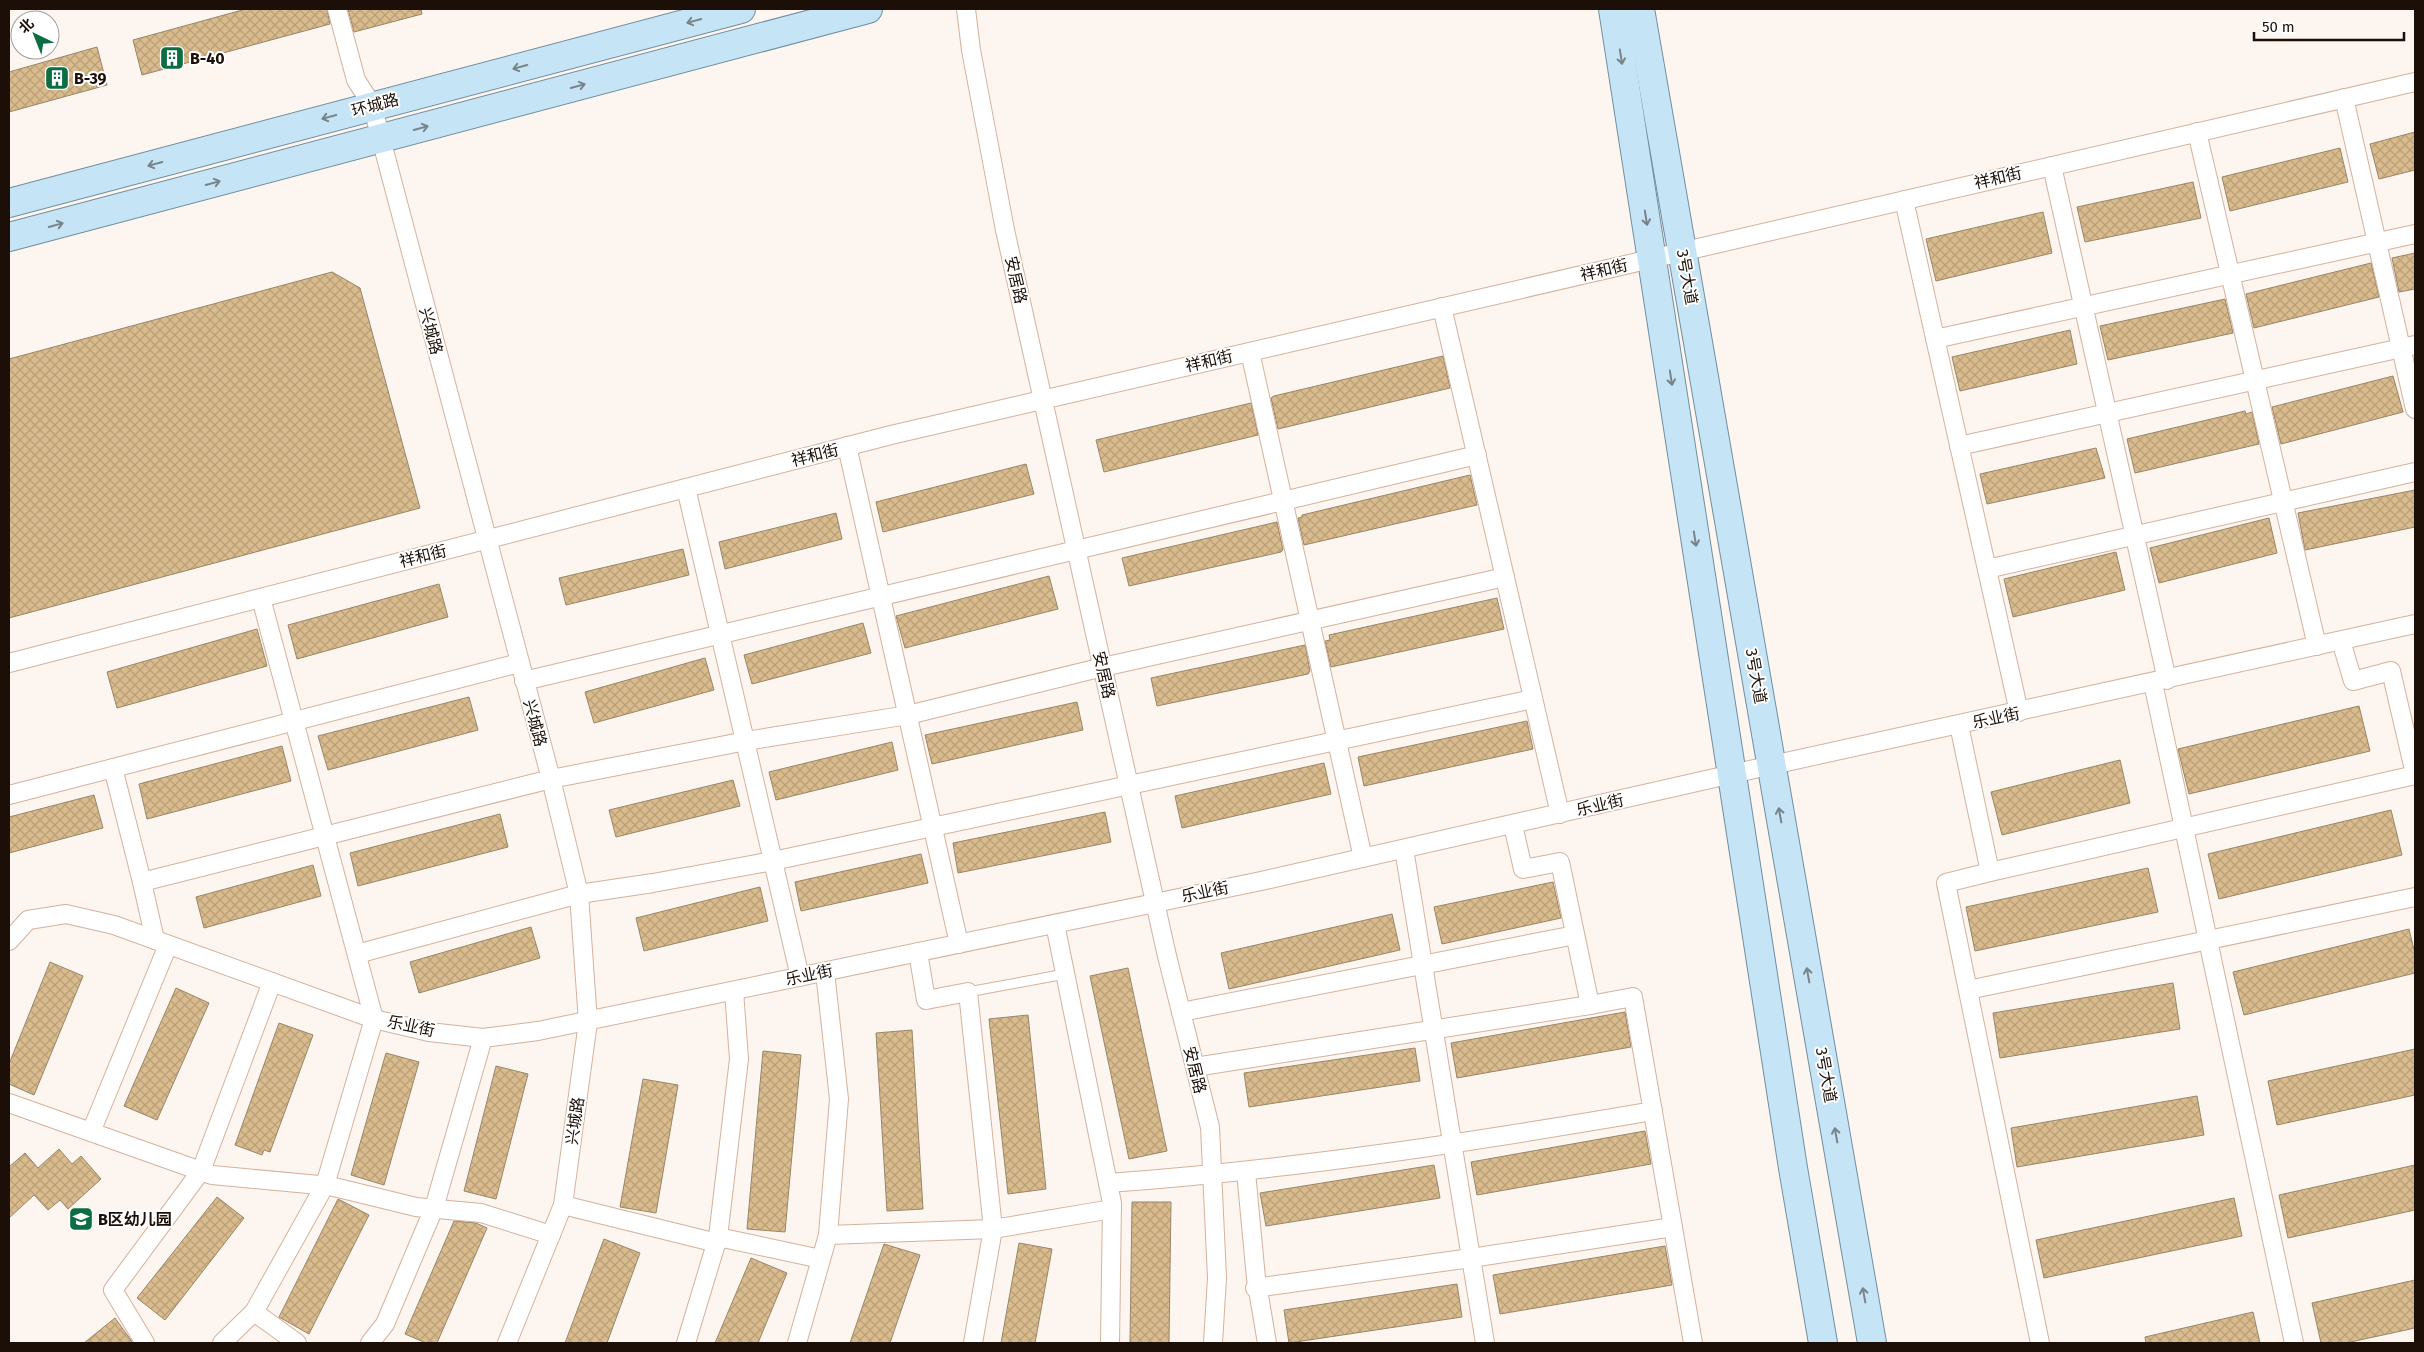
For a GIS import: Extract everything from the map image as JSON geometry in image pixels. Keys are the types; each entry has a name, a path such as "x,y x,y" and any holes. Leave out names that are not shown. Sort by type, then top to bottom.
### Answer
{"main road":[{"name":"环城路","path":"9,203 372,105 741,9"},
{"path":"9,237 868,9"},
{"name":"3号大道","path":"1613,9 1793,1168 1823,1343"},
{"name":"3号大道","path":"1640,9 1872,1343"}],"street":[{"name":"兴城路","path":"337,9 356,80 372,105 579,894 588,1022 563,1205 507,1343"},
{"name":"安居路","path":"966,9 971,50 1003,220 1155,903 1210,1127 1216,1278 1213,1343"},
{"name":"祥和街","path":"9,663 848,446 2415,82"},
{"path":"2344,98 2377,243 2408,347 2415,409"},
{"path":"2197,132 2317,646"},
{"path":"2052,166 2135,536 2184,828 2294,1343"},
{"path":"1904,200 2019,712"},
{"path":"1935,339 2415,234"},
{"path":"1442,307 1560,814"},
{"path":"1959,446 2408,347"},
{"path":"1250,352 1363,858"},
{"path":"848,446 959,944"},
{"path":"524,680 1477,456"},
{"path":"1987,569 2415,472"},
{"path":"686,488 800,977"},
{"path":"142,882 550,779 746,741 908,715 1103,667 1505,577"},
{"path":"222,1343 254,1312 326,1185 374,1019 261,598"},
{"name":"乐业街","path":"9,941 28,920 66,914 114,925 374,1019 429,1032 483,1038 588,1022 1155,903 2415,624"},
{"path":"2040,1343 1946,883 2415,775 2391,671 2352,681 2341,641"},
{"path":"9,795 519,663"},
{"path":"357,954 579,894 653,883 773,861 1533,699"},
{"path":"1959,726 1990,872"},
{"path":"91,1132 161,942 142,882 113,768"},
{"path":"1513,825 1523,869 1560,862 1590,1005"},
{"path":"1404,849 1485,1343"},
{"path":"1968,990 2415,897"},
{"path":"1055,924 1112,1210 1110,1343"},
{"path":"1181,1012 1575,935"},
{"path":"918,952 926,1000 968,992 993,1229 974,1343"},
{"path":"796,1343 828,1234 839,1099 825,972"},
{"path":"145,1343 113,1290 202,1172 272,982"},
{"path":"686,1343 718,1240 739,1059 734,991"},
{"path":"1195,1067 1633,997 1693,1343"},
{"path":"370,1343 385,1324 434,1208 483,1038"},
{"path":"9,1103 212,1175 326,1185 416,1206 481,1213 551,1235"},
{"path":"1108,1183 1212,1176 1452,1145 1653,1111"},
{"path":"1246,1172 1256,1288 1267,1343"},
{"path":"563,1205 718,1240 821,1259"},
{"path":"828,1234 993,1229 1112,1210"},
{"path":"1256,1288 1673,1227"},
{"path":"254,1312 297,1343"}],"lane":[{"path":"968,992 1065,974"}],"building":[{"name":"B-40","path":"246,9 327,9 330,24 142,75 133,40"},
{"path":"348,9 421,9 422,14 354,32"},
{"name":"B-39","path":"97,47 107,85 9,112 9,72 51,60 60,60 60,58"},
{"path":"2415,132 2415,170 2379,179 2370,144"},
{"path":"2340,148 2348,182 2230,211 2222,177"},
{"path":"2193,182 2201,218 2085,242 2077,207"},
{"path":"2043,212 2052,253 1936,281 1926,239"},
{"path":"2415,253 2415,289 2399,292 2392,258"},
{"path":"2371,263 2379,297 2254,328 2246,294"},
{"path":"332,272 360,288 420,508 9,618 9,359"},
{"path":"2225,299 2233,333 2108,360 2100,326"},
{"path":"2070,330 2077,364 1960,391 1952,357"},
{"path":"1443,356 1450,388 1278,429 1271,398 1274,396"},
{"path":"2393,376 2403,412 2281,444 2272,407"},
{"path":"1251,403 1258,435 1104,472 1096,440"},
{"path":"2245,411 2246,414 2252,412 2259,444 2135,473 2127,439"},
{"path":"2096,448 2105,478 1987,504 1980,474"},
{"path":"1026,464 1034,494 883,532 876,502"},
{"path":"1470,475 1477,505 1304,545 1298,518 1302,517 1302,515"},
{"path":"2415,490 2415,527 2305,550 2298,513"},
{"path":"836,513 842,539 725,569 719,542"},
{"path":"2269,518 2277,553 2159,583 2150,548"},
{"path":"1277,522 1283,550 1281,552 1129,586 1122,558"},
{"path":"683,549 689,575 566,605 559,578"},
{"path":"2116,552 2125,590 2013,617 2004,579"},
{"path":"1049,576 1058,609 905,648 896,616"},
{"path":"439,584 448,617 297,659 288,625"},
{"path":"1497,598 1504,629 1331,667 1325,641 1330,640 1329,635"},
{"path":"863,623 871,653 752,684 744,655"},
{"path":"257,629 267,666 117,708 107,672"},
{"path":"1305,645 1310,671 1308,674 1157,706 1151,678"},
{"path":"705,658 714,690 594,723 585,692"},
{"path":"469,697 478,730 328,770 318,736"},
{"path":"1077,702 1083,730 932,764 925,735"},
{"path":"2359,706 2370,751 2189,794 2178,749"},
{"path":"1527,721 1533,749 1364,786 1358,757"},
{"path":"892,742 898,770 776,800 769,772"},
{"path":"282,746 291,781 147,819 139,784"},
{"path":"2120,760 2130,803 2002,835 1991,792"},
{"path":"1324,763 1331,794 1182,828 1175,796"},
{"path":"733,780 740,806 616,837 609,810"},
{"path":"94,795 103,828 9,853 9,817"},
{"path":"2391,810 2402,855 2219,899 2208,854"},
{"path":"1105,812 1111,842 958,873 953,843"},
{"path":"500,814 508,847 358,886 350,853"},
{"path":"921,854 928,883 801,911 795,882"},
{"path":"313,865 321,896 204,928 196,897"},
{"path":"2148,868 2158,912 1975,951 1966,907"},
{"path":"1553,882 1561,918 1442,944 1434,907"},
{"path":"760,887 768,921 644,951 636,918"},
{"path":"1392,914 1400,950 1229,989 1221,953"},
{"path":"531,927 540,958 419,993 410,962"},
{"path":"2409,929 2415,954 2415,973 2244,1015 2233,972"},
{"path":"50,962 83,976 34,1095 9,1084 9,1064"},
{"path":"1128,968 1167,1151 1129,1159 1090,976"},
{"path":"2173,983 2180,1029 2000,1058 1993,1013"},
{"path":"176,988 209,1003 157,1120 124,1106"},
{"path":"1625,1012 1631,1047 1457,1078 1451,1043"},
{"path":"1028,1015 1046,1189 1008,1194 989,1019"},
{"path":"279,1023 313,1035 270,1152 264,1150 262,1155 235,1145"},
{"path":"912,1030 923,1209 887,1211 876,1033"},
{"path":"1415,1048 1420,1081 1249,1107 1244,1073"},
{"path":"2415,1049 2415,1095 2277,1125 2268,1081"},
{"path":"763,1051 801,1055 785,1232 747,1229"},
{"path":"386,1053 419,1062 384,1185 351,1175"},
{"path":"496,1066 528,1074 496,1199 464,1191"},
{"path":"643,1079 678,1085 656,1213 620,1207"},
{"path":"2197,1096 2204,1135 2017,1167 2011,1128"},
{"path":"1645,1131 1651,1164 1477,1195 1471,1162"},
{"path":"59,1149 72,1164 81,1156 101,1179 68,1209 60,1200 48,1210 34,1195 9,1218 9,1167 25,1153 38,1168"},
{"path":"1434,1165 1440,1198 1266,1226 1260,1193"},
{"path":"2415,1165 2415,1210 2288,1238 2279,1195"},
{"path":"217,1197 244,1218 165,1320 137,1298"},
{"path":"2234,1198 2242,1236 2044,1278 2036,1240"},
{"path":"338,1199 369,1215 309,1334 279,1317"},
{"path":"1132,1202 1171,1202 1169,1343 1130,1343"},
{"path":"454,1221 476,1223 487,1228 437,1343 426,1343 405,1334"},
{"path":"604,1239 640,1253 607,1343 565,1343"},
{"path":"1019,1243 1052,1249 1035,1343 1001,1343"},
{"path":"884,1244 920,1255 890,1343 850,1343"},
{"path":"1665,1246 1672,1285 1500,1314 1493,1275"},
{"path":"751,1258 787,1273 758,1343 715,1343"},
{"path":"2415,1280 2415,1328 2346,1343 2321,1343 2312,1303"},
{"path":"1457,1284 1462,1317 1289,1343 1284,1310"},
{"path":"2253,1312 2260,1343 2146,1343 2145,1337"},
{"path":"115,1318 133,1343 84,1343"}],"place":[{"name":"B-40","path":"172,58"},
{"name":"B-39","path":"57,78"},
{"name":"B区幼儿园","path":"81,1219"}]}
